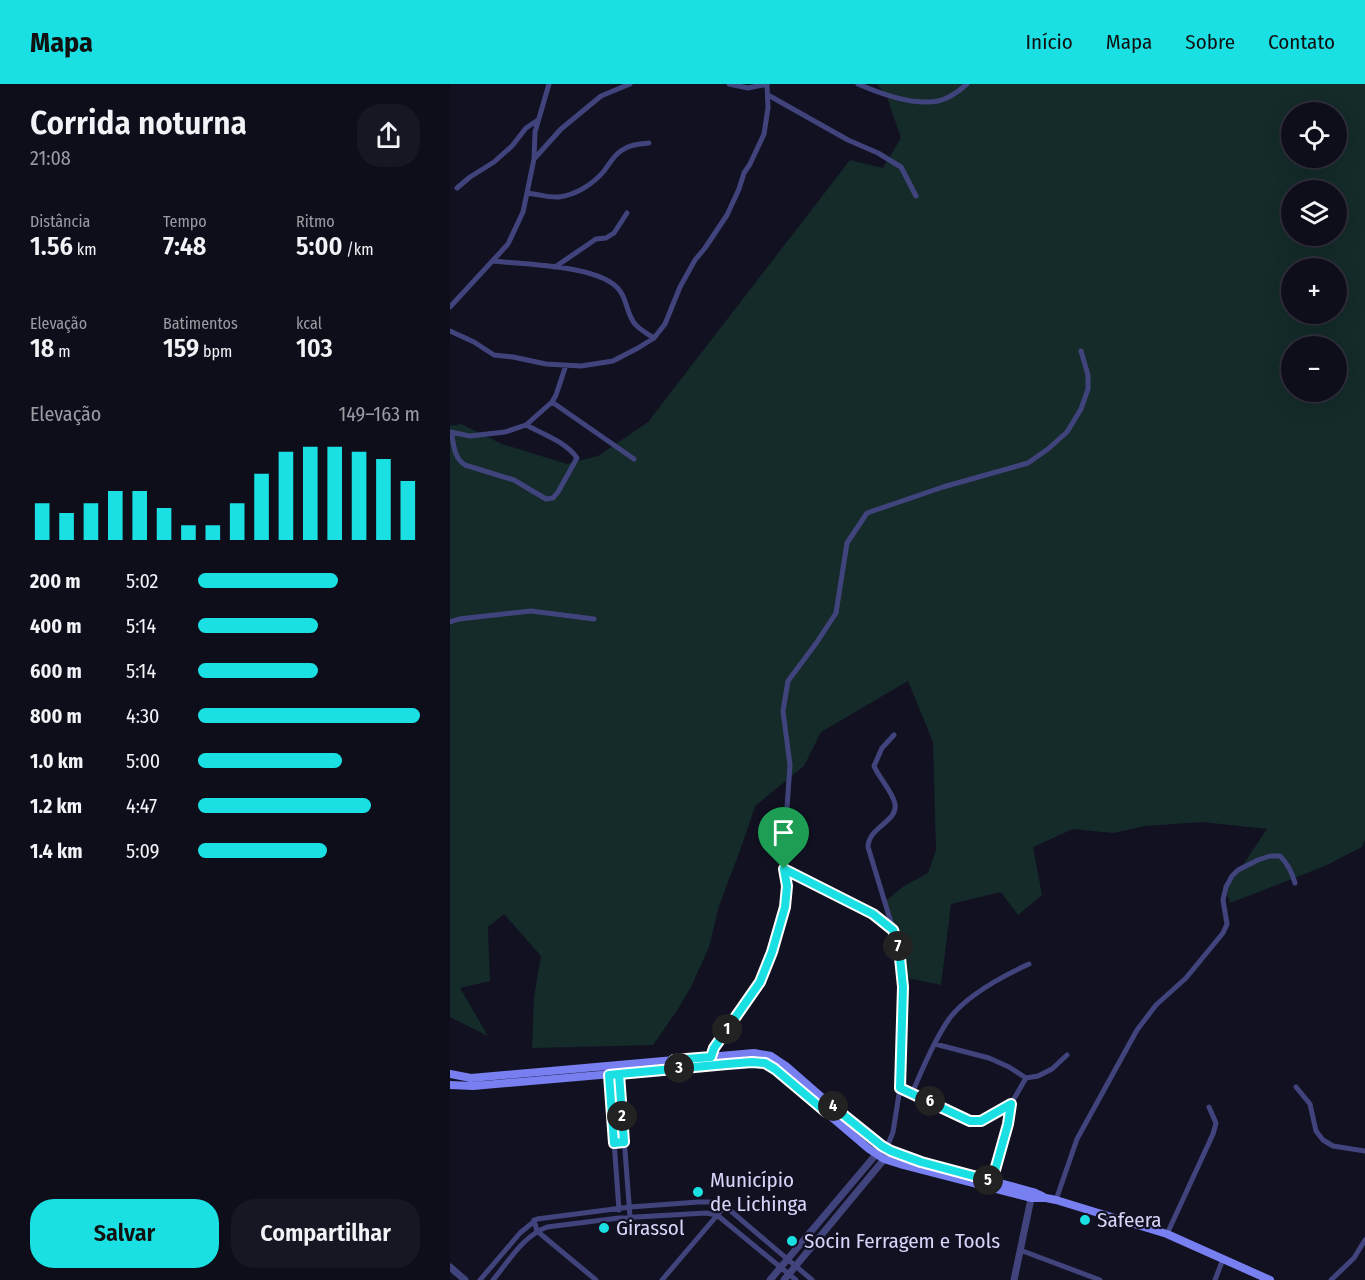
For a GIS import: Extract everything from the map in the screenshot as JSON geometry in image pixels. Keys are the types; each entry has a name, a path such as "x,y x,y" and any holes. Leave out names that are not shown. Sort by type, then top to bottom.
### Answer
{"main road":[{"path":"763,1053 765,1063"},
{"path":"450,1086 473,1086 497,1080 711,1061 763,1053 786,1066 816,1098"},
{"path":"711,1061 765,1063 885,1144 891,1151 1032,1195"},
{"path":"453,1075 497,1080"},
{"path":"829,1108 876,1154 884,1158 903,1165 1056,1200 1167,1234 1270,1280"}],"street":[{"path":"450,306 507,244 523,212 534,159 536,132 549,84"},
{"path":"534,159 561,129 601,96 630,84"},
{"path":"450,331 474,342 494,355 546,364 581,366 613,361 654,338 665,324 695,260 727,215 744,173 764,134 768,108 767,84 748,88 729,84"},
{"path":"858,84 879,93 920,102 946,99 967,84"},
{"path":"768,95 901,167 916,196"},
{"path":"457,188 494,162 512,146 526,128 539,119"},
{"path":"527,193 559,197 576,192 589,185 624,148 649,143"},
{"path":"555,267 596,239 606,238 614,233 627,213"},
{"path":"492,261 555,267 603,277 620,290 635,324 654,338"},
{"path":"711,1061 714,1048 760,982 772,952 785,907 787,886 784,851 790,765 783,711 788,681 836,613 847,543 867,513 943,487 1028,463 1048,449 1067,432 1081,409 1088,389 1088,375 1081,351"},
{"path":"526,425 557,441 574,453 577,458 553,498 546,499 514,480 465,465 456,456 451,432 470,435 505,432 526,425 552,402 566,365"},
{"path":"552,402 634,459"},
{"path":"450,622 531,611 594,619"},
{"path":"770,1280 885,1144 896,1122 900,1088 903,987 899,948 868,847 868,840 872,834 895,811 895,803 874,766 882,748 894,735"},
{"path":"1056,1200 1077,1139 1137,1030 1156,1005 1186,978 1223,933 1227,924 1223,900 1232,876 1238,870 1257,860 1280,856 1292,872 1295,883"},
{"path":"784,869 873,914 893,930"},
{"path":"912,1093 950,1018 966,1002 1004,976 1029,964"},
{"path":"935,1044 988,1058 1009,1067 1026,1078 1038,1076 1052,1069 1067,1055"},
{"path":"619,1070 630,1217"},
{"path":"609,1071 619,1218"},
{"path":"450,1086 453,1075"},
{"path":"992,1181 1008,1124 1011,1104 1026,1078"},
{"path":"1296,1087 1310,1104 1316,1131 1323,1140 1333,1146 1365,1151"},
{"path":"900,1088 970,1121 981,1121 1011,1104"},
{"path":"1167,1234 1213,1134 1215,1124 1209,1107"},
{"path":"614,1143 624,1142"},
{"path":"787,1277 891,1151"},
{"path":"1014,1280 1032,1195"},
{"path":"689,1214 690,1202"},
{"path":"480,1280 534,1220 619,1208 717,1202 725,1206 812,1280"},
{"path":"662,1280 725,1206"},
{"path":"493,1280 522,1244 537,1231 547,1227 630,1217 706,1213 717,1215 781,1268 787,1277 796,1280"},
{"path":"534,1220 537,1231 596,1280"},
{"path":"1331,1280 1354,1258 1365,1240"},
{"path":"1020,1250 1100,1280"},
{"path":"1215,1280 1223,1259"},
{"path":"450,1267 465,1280"}],"green space":[{"path":"877,84 1365,84 1365,840 1362,847 1325,866 1230,903 1226,890 1267,829 1202,822 1145,826 1113,833 1073,829 1033,847 1042,895 1018,915 1001,892 951,904 941,985 903,977 884,902 904,886 928,873 936,850 933,742 908,681 821,732 804,766 755,806 719,906 709,947 691,987 653,1045 532,1048 534,997 541,956 504,914 488,927 490,981 460,988 488,1036 450,1017 450,426 461,424 502,444 567,464 598,456 648,422 850,160 883,168 901,138 887,97"}],"place":[{"name":"Município de Lichinga","path":"698,1192"},
{"name":"Safeera","path":"1085,1220"},
{"name":"Girassol","path":"604,1228"},
{"name":"Socin Ferragem e Tools","path":"792,1241"}],"route":[{"path":"784,869 787,886 785,907 772,952 760,982 714,1048 711,1057 674,1060 674,1069 619,1074 624,1142 614,1143 609,1075 619,1074 727,1064 752,1062 765,1063 826,1112 831,1105 882,1146 921,1162 992,1181 1008,1124 1011,1104 981,1121 970,1121 900,1088 903,987 899,948 893,930 873,914 784,869"}]}
